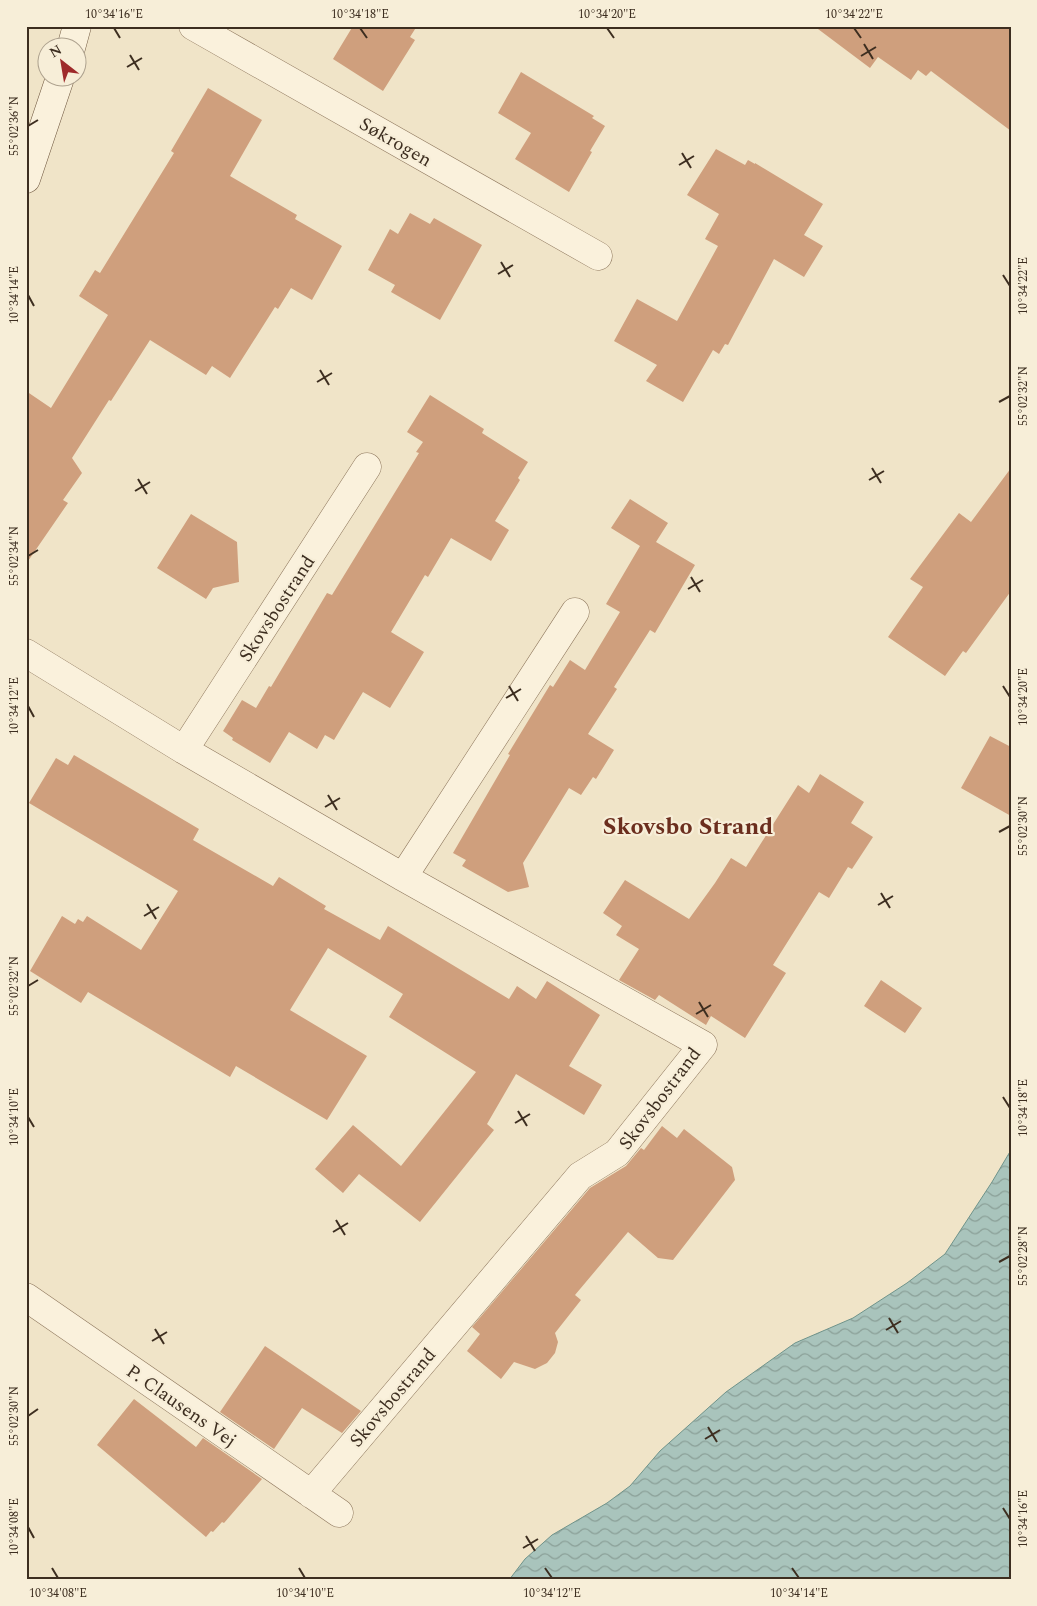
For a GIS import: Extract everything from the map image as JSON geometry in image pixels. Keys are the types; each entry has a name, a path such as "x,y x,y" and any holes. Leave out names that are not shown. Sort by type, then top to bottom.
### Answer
{"street":[{"name":"Søkrogen","path":"194,26 598,256"},
{"path":"26,179 57,88"},
{"name":"Skovsbostrand","path":"184,750 367,467"},
{"path":"403,876 575,612"},
{"name":"Skovsbostrand","path":"26,653 184,750 703,1045 617,1153 580,1176 311,1494"},
{"name":"P. Clausens Vej","path":"26,1297 339,1513"}],"water":[{"path":"1011,1150 1011,1580 509,1580 525,1559 552,1535 607,1503 630,1486 660,1451 726,1392 795,1343 853,1318 907,1283 945,1254"}],"building":[{"path":"353,26 417,26 410,37 415,40 383,91 333,59"},
{"path":"814,26 1011,26 1011,131 931,71 926,76 918,70 911,80 878,57 870,68"},
{"path":"521,72 594,116 592,118 605,126 569,192 515,159 531,133 498,113"},
{"path":"208,88 262,120 230,176 297,215 295,219 342,246 312,300 291,288 278,309 275,307 230,378 212,366 206,375 150,340 72,458 82,473 63,500 68,503 26,564 26,391 51,408 108,315 79,296 95,270 100,273 174,153 171,151"},
{"path":"716,149 745,165 748,160 755,163 823,204 804,235 823,246 804,277 774,259 728,345 725,344 719,354 713,350 683,402 646,381 657,365 614,341 637,299 677,321 718,246 705,239 719,214 687,195"},
{"path":"410,213 430,224 434,218 482,245 440,320 391,292 395,285 368,270 390,229 398,234"},
{"path":"430,395 484,429 482,433 528,462 518,478 520,480 495,521 509,530 491,561 451,538 428,577 425,575 391,632 424,652 390,708 363,692 334,740 325,735 317,749 289,732 270,763 232,740 233,738 223,731 242,700 256,708 269,686 271,687 327,593 332,595 419,453 416,452 423,442 407,432"},
{"path":"1011,468 1011,591 966,653 963,651 945,676 888,637 923,587 910,579 959,513 971,522"},
{"path":"630,499 668,523 656,542 695,565 655,633 650,630 614,687 617,689 588,734 614,750 596,779 593,777 581,795 569,788 523,863 529,887 508,892 462,866 466,860 453,853 510,755 508,754 550,685 553,687 570,660 585,670 620,612 606,604 640,546 611,528"},
{"path":"191,514 237,542 239,582 213,588 206,599 157,568"},
{"path":"990,736 1011,747 1011,816 961,788"},
{"path":"74,755 199,829 193,840 273,886 279,877 326,906 324,909 380,940 388,926 509,999 517,986 536,999 547,981 600,1015 569,1066 602,1085 584,1115 516,1074 487,1124 494,1130 420,1222 359,1174 343,1193 315,1169 353,1125 401,1166 476,1072 389,1017 403,994 328,948 290,1010 367,1056 327,1120 236,1066 230,1077 88,992 81,1003 30,971 62,916 75,924 78,919 83,922 87,916 141,950 178,891 29,803 56,758 68,765"},
{"path":"820,774 864,802 851,823 873,837 852,869 848,867 829,898 819,892 773,965 786,973 745,1038 711,1016 706,1025 659,995 655,1000 619,980 639,949 616,935 622,926 603,913 625,880 689,919 731,858 746,867 798,785 809,793"},
{"path":"881,980 922,1008 905,1033 864,1006"},
{"path":"662,1126 677,1138 684,1129 732,1167 735,1180 673,1260 658,1258 628,1232 575,1295 581,1300 555,1333 558,1342 555,1353 547,1363 535,1369 514,1362 501,1379 467,1351 480,1334 472,1327 590,1188 626,1166 641,1148 644,1150"},
{"path":"265,1346 361,1411 342,1433 302,1408 274,1449 220,1412"},
{"path":"134,1399 196,1447 203,1438 262,1479 224,1523 222,1522 206,1537 97,1445"}],"district":[{"name":"Skovsbo Strand","path":"688,826"}]}
